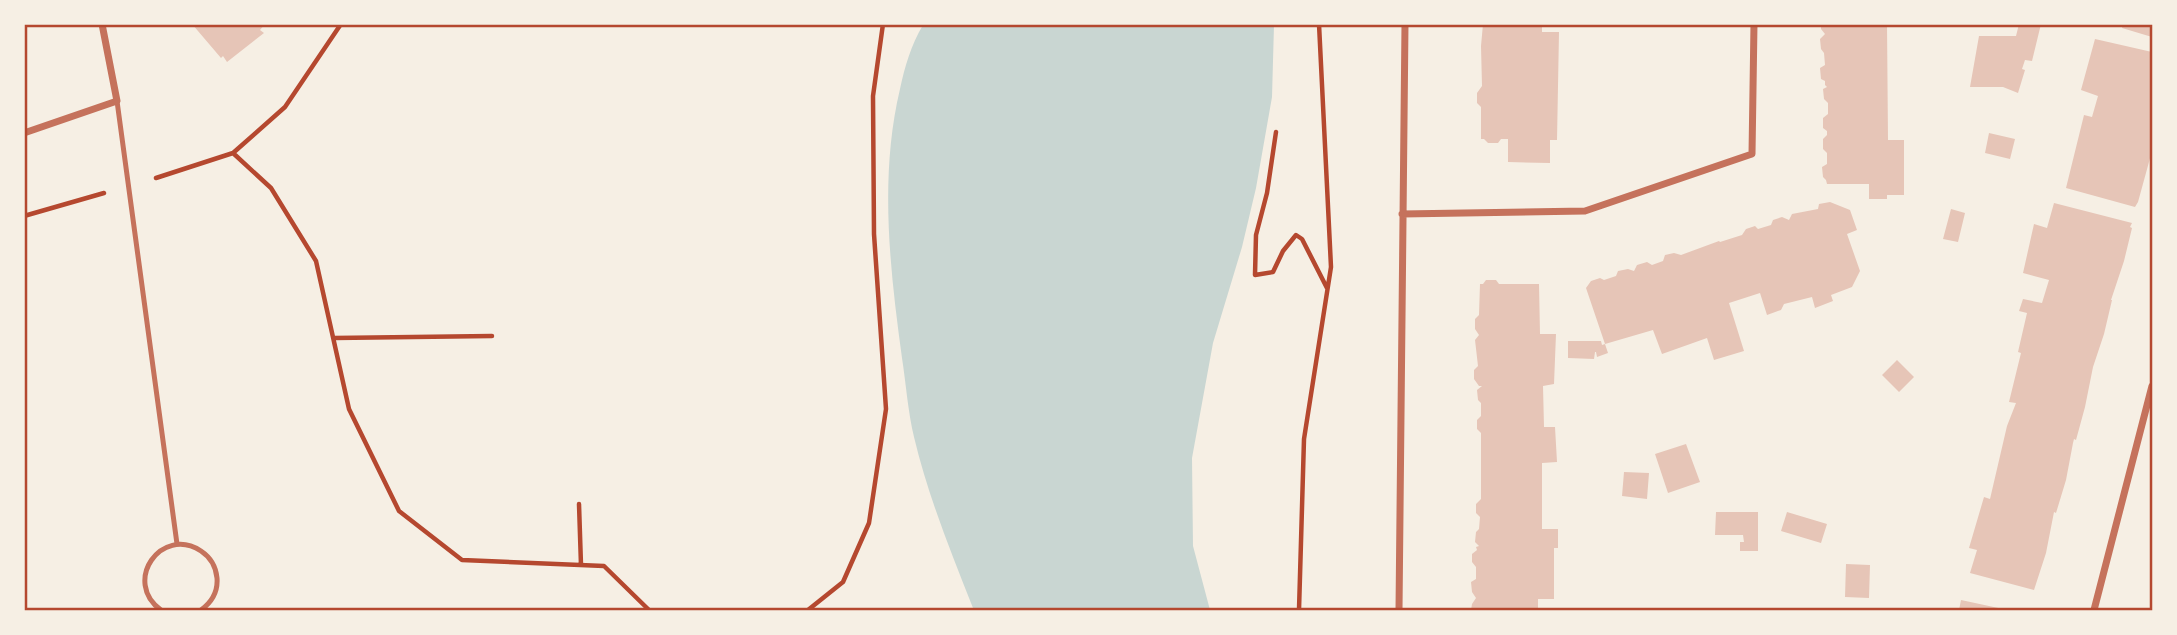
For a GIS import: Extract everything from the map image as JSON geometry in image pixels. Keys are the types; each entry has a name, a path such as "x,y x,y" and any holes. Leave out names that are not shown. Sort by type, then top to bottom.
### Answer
{"street":[{"path":"24,134 117,101 102,24"},
{"path":"1399,611 1405,24"},
{"path":"1402,214 1585,211 1752,154 1754,24"},
{"path":"2094,611 2152,387"}],"lane":[{"path":"117,101 177,544"},
{"path":"161,611 154,606 148,595 144,583 145,571 159,551 177,544 194,547 204,553 212,561 216,572 214,595 201,611"}],"path":[{"path":"24,216 129,187 233,153 285,107 341,24"},
{"path":"808,611 842,582 869,523 886,409 874,234 873,110 884,24"},
{"path":"1299,611 1304,439 1331,267 1319,24"},
{"path":"1276,132 1256,235 1255,275 1273,272 1283,251 1296,234 1302,239 1327,289"},
{"path":"233,153 271,188 316,261 349,409 399,511 461,560 604,566 649,611"},
{"path":"334,338 492,336"},
{"path":"579,504 581,565"}],"shaded area":[{"path":"923,25 1274,25 1272,97 1256,188 1242,247 1213,343 1192,458 1193,546 1210,610 973,608 933,502 914,437 891,257 888,190 894,122 906,64"}],"building":[{"path":"192,24 265,24 260,30 264,33 227,62"},
{"path":"1483,24 1542,24 1542,32 1559,32 1557,140 1550,140 1550,163 1508,162 1508,139 1488,143 1481,139 1481,107 1477,103 1477,93 1482,86"},
{"path":"1821,24 1887,24 1888,140 1904,140 1904,195 1869,199 1869,184 1827,184 1823,177 1822,167 1827,164 1827,153 1823,149 1823,139 1827,131 1823,128 1823,118 1828,114 1828,103 1824,99 1823,89 1827,87 1821,79 1820,68 1825,65 1820,39 1825,34"},
{"path":"2019,24 2041,24 2032,61 2025,60 2022,69 2025,70 2018,93 2003,87 1970,87 1979,36 2016,36"},
{"path":"2123,24 2152,24 2152,37 2122,28"},
{"path":"2095,39 2152,52 2152,151 2135,207 2066,188 2084,115 2092,117 2098,96 2081,90"},
{"path":"1989,133 2015,139 2010,159 1985,153"},
{"path":"1830,202 1850,210 1857,230 1847,234 1860,271 1852,287 1831,295 1833,301 1815,308 1812,297 1784,304 1781,310 1767,315 1760,293 1729,303 1744,351 1714,360 1707,338 1662,354 1653,330 1605,344 1586,288 1591,281 1616,276 1618,271 1634,271 1637,265 1647,262 1652,265 1663,261 1665,255 1681,255 1742,235 1746,229 1771,225 1773,220 1782,217 1789,220 1792,214 1818,209 1819,204"},
{"path":"2054,203 2132,223 2132,228 2093,367 2076,440 2074,439 2066,480 2056,513 2054,512 2046,553 2034,590 1970,573 1977,550 1969,548 1984,497 1990,499 2007,426 2016,403 2009,402 2027,313 2019,311 2023,299 2042,303 2049,280 2023,273 2034,224 2047,228"},
{"path":"1951,209 1965,213 1958,242 1943,239"},
{"path":"1486,280 1496,280 1499,284 1539,284 1540,334 1556,334 1554,384 1543,386 1544,427 1555,427 1557,462 1542,463 1542,529 1558,529 1558,548 1554,548 1554,599 1538,599 1538,610 1471,610 1476,598 1471,582 1476,579 1472,554 1479,546 1475,542 1480,517 1476,513 1476,504 1481,499 1481,433 1477,429 1477,420 1481,416 1481,403 1477,390 1482,386 1474,379 1474,370 1478,366 1475,340 1479,335 1475,329 1475,319 1479,315 1480,284"},
{"path":"1568,341 1601,341 1602,345 1605,344 1608,353 1597,357 1595,352 1594,359 1568,358"},
{"path":"1897,360 1914,377 1899,392 1882,375"},
{"path":"1686,444 1700,482 1668,493 1655,454"},
{"path":"1624,472 1649,473 1647,499 1622,496"},
{"path":"1716,512 1758,512 1758,551 1740,551 1740,542 1744,542 1743,535 1715,535"},
{"path":"1787,512 1827,524 1821,543 1781,531"},
{"path":"1846,564 1870,565 1869,598 1845,597"},
{"path":"1961,600 2003,609 2003,610 1959,610"}]}
